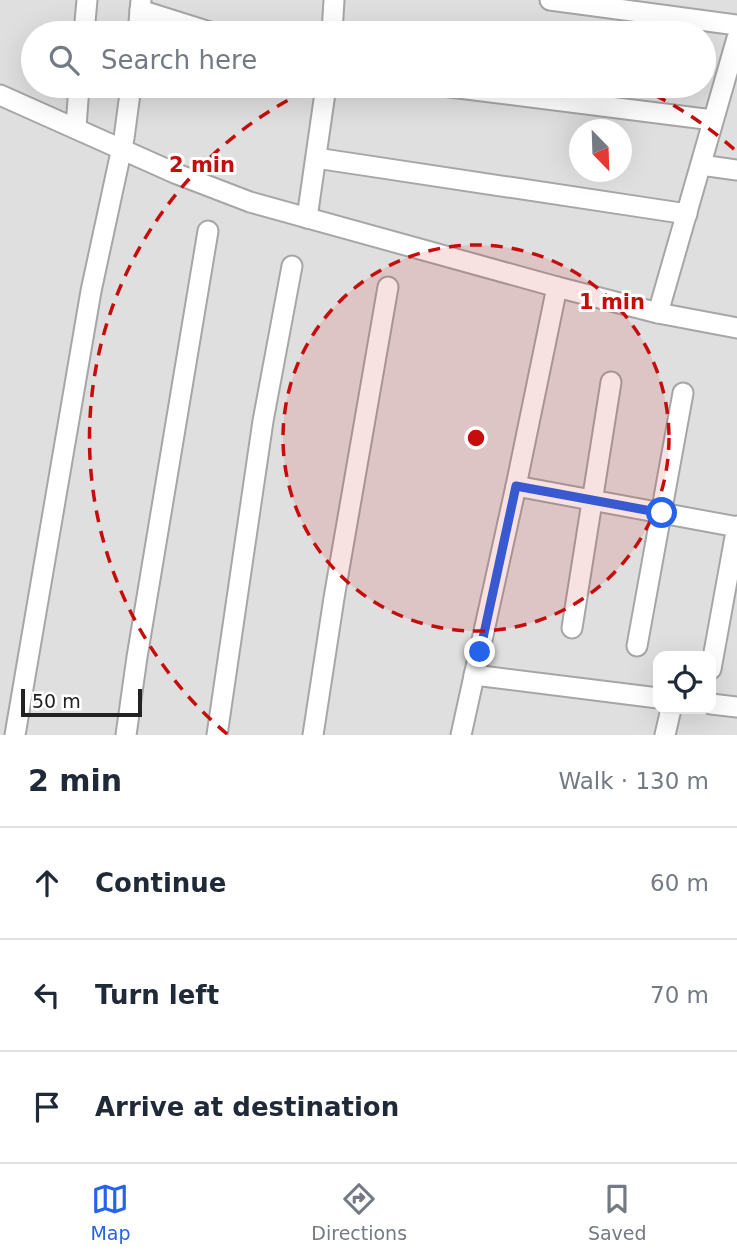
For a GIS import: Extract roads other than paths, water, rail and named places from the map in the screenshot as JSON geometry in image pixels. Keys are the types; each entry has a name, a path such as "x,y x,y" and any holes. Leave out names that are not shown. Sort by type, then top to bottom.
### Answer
{"street":[{"path":"85,21 87,0"},
{"path":"333,21 334,0"},
{"path":"550,0 707,21"},
{"path":"141,5 182,21"},
{"path":"716,22 737,25"},
{"path":"658,313 737,38"},
{"path":"0,94 177,174 250,202 557,288 658,313 737,328"},
{"path":"76,127 78,98"},
{"path":"15,735 91,291 122,148 129,98"},
{"path":"307,218 324,98"},
{"path":"538,98 713,120"},
{"path":"316,158 687,214"},
{"path":"701,165 737,170"},
{"path":"126,735 208,231"},
{"path":"217,735 263,421 292,266"},
{"path":"313,735 388,286"},
{"path":"461,735 557,288"},
{"path":"572,628 611,382"},
{"path":"637,646 683,393"},
{"path":"516,486 737,526 714,651"},
{"path":"474,675 653,697"},
{"path":"716,705 737,707"},
{"path":"665,735 670,714"}]}
